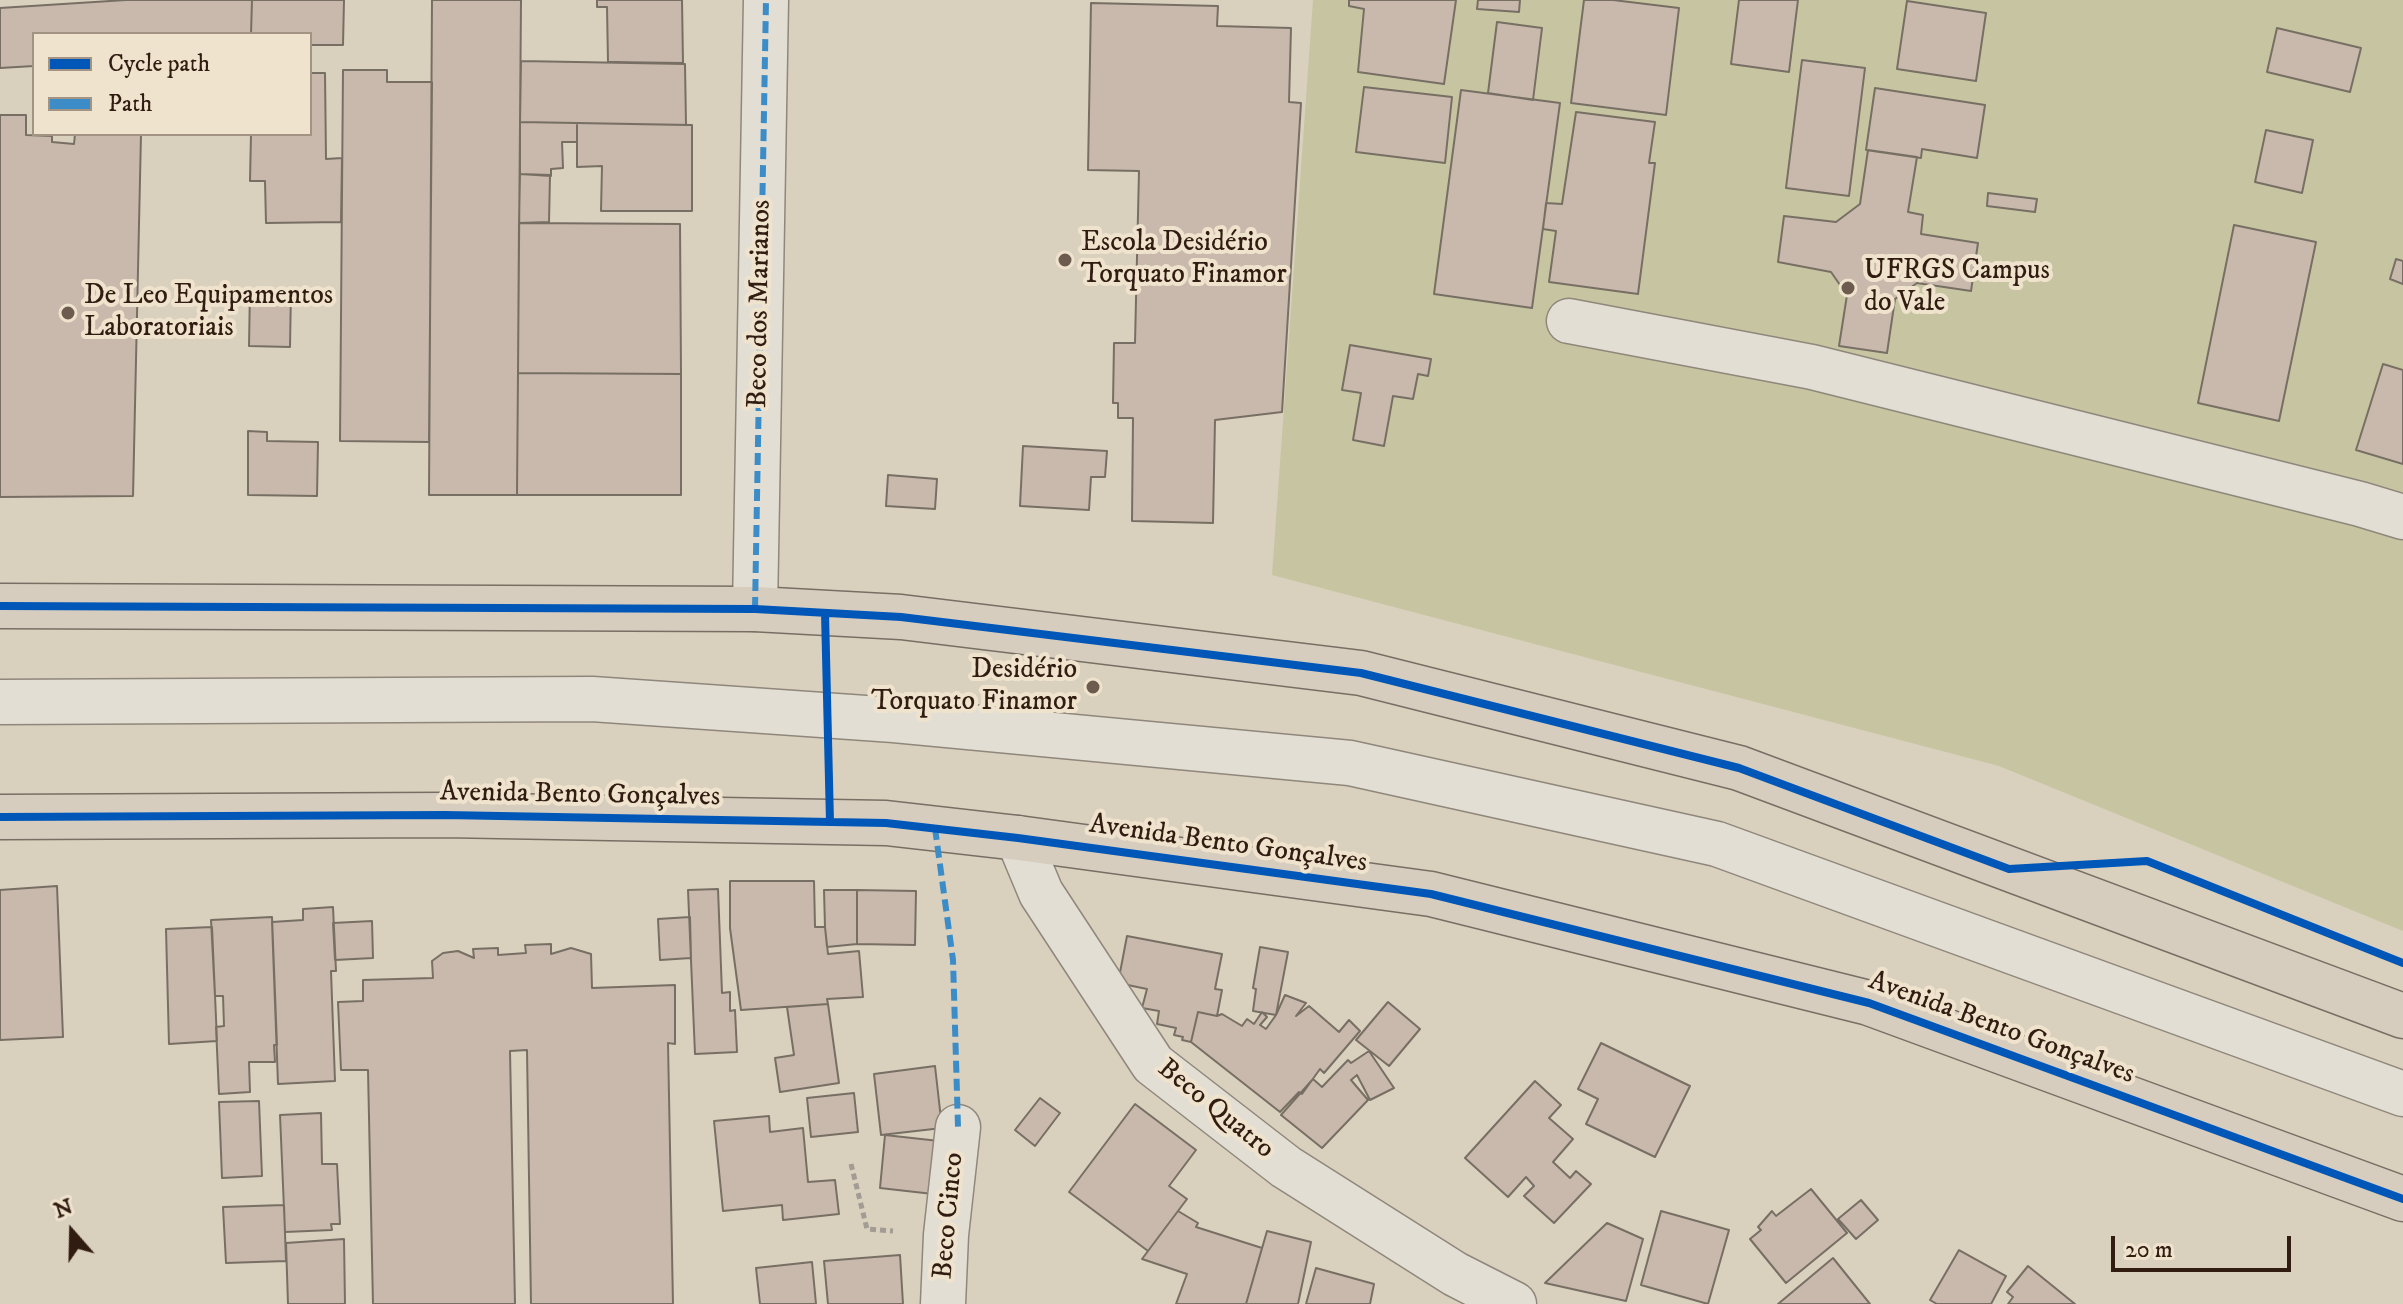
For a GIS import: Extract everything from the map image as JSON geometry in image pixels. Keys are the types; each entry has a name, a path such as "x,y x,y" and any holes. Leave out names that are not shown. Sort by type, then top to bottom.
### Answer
{"main road":[{"path":"0,606 755,609 901,617 1361,673 1739,768 2403,1016"},
{"name":"Avenida Bento Gonçalves","path":"0,817 445,815 886,823 1431,894 1869,1003 2403,1199"}],"street":[{"name":"Beco dos Marianos","path":"755,609 766,0"},
{"path":"1569,321 1812,367 2403,517"},
{"path":"0,702 592,699 894,720 1350,763 1717,844 2403,1094"},
{"name":"Beco Quatro","path":"1018,838 1041,893 1153,1064 1286,1167 1455,1274 1514,1304"},
{"name":"Beco Cinco","path":"943,1304 946,1235 958,1127"}],"path":[{"path":"851,1164 867,1229 946,1235"}],"shaded area":[{"name":"UFRGS Campus do Vale","path":"1313,0 2403,0 2403,931 1999,766 1272,575"}],"building":[{"path":"126,0 252,0 251,32 32,32 32,66 0,68 0,8"},
{"path":"252,0 344,0 343,45 312,45 312,32 251,32"},
{"path":"432,0 521,0 517,495 429,495"},
{"path":"597,0 682,0 683,63 608,62 607,7 597,7"},
{"path":"1349,0 1456,0 1444,84 1358,72 1364,9 1349,6"},
{"path":"1478,0 1520,0 1519,12 1477,9"},
{"path":"1584,0 1613,0 1679,8 1666,115 1571,103"},
{"path":"1739,0 1798,0 1789,72 1731,64"},
{"path":"1907,1 1986,13 1976,81 1897,69"},
{"path":"1091,3 1218,6 1217,26 1291,28 1289,102 1301,103 1282,412 1215,420 1213,523 1132,521 1133,418 1118,418 1118,403 1113,403 1114,343 1135,343 1139,171 1088,170"},
{"path":"1497,22 1542,28 1533,100 1488,93"},
{"path":"2277,28 2361,48 2350,92 2267,72"},
{"path":"1802,60 1865,68 1849,196 1786,188"},
{"path":"521,61 685,64 686,125 520,122"},
{"path":"343,70 387,70 387,82 432,82 429,442 340,441"},
{"path":"312,73 325,73 326,159 342,158 341,222 266,223 265,181 250,181 251,136 312,136"},
{"path":"1364,87 1452,97 1445,163 1356,152"},
{"path":"1875,88 1985,105 1977,158 1922,149 1921,158 1866,150"},
{"path":"1461,90 1560,103 1532,308 1434,294"},
{"path":"1576,112 1655,122 1649,163 1655,163 1638,294 1549,282 1556,231 1543,229 1546,203 1562,204"},
{"name":"De Leo Equipamentos Laboratoriais","path":"0,115 26,115 26,135 52,136 52,142 74,144 75,136 141,136 133,496 0,497"},
{"path":"520,122 577,123 577,142 562,142 563,168 551,169 551,176 520,174"},
{"path":"577,123 692,125 692,211 601,211 602,166 577,167"},
{"path":"2266,130 2313,140 2302,193 2255,182"},
{"path":"1868,150 1917,157 1908,212 1923,215 1921,234 1978,243 1971,291 1917,283 1895,299 1887,353 1839,346 1847,295 1831,272 1778,262 1784,216 1836,222 1860,204"},
{"path":"520,174 550,175 549,222 519,223"},
{"path":"1988,193 2037,199 2035,212 1987,206"},
{"path":"519,223 680,224 681,374 518,373"},
{"path":"2234,225 2316,242 2279,421 2198,403"},
{"path":"2396,259 2403,261 2403,284 2390,279"},
{"path":"250,289 291,289 290,347 249,346"},
{"path":"1350,345 1431,359 1428,376 1418,374 1413,399 1393,396 1384,446 1353,440 1361,393 1342,390"},
{"path":"2383,364 2403,370 2403,464 2356,450"},
{"path":"518,373 681,374 681,495 517,495"},
{"path":"248,431 267,432 267,441 318,442 317,496 248,495"},
{"path":"1023,446 1107,451 1105,477 1091,477 1089,510 1020,506"},
{"path":"888,475 937,479 935,509 886,506"},
{"path":"730,881 814,881 815,927 825,927 828,954 859,951 863,997 827,999 828,1004 741,1010 730,928"},
{"path":"57,886 63,1037 0,1040 0,890"},
{"path":"718,889 722,993 730,992 730,1011 735,1010 737,1052 695,1054 688,890"},
{"path":"824,890 857,890 857,944 827,947"},
{"path":"857,890 916,891 915,945 857,944"},
{"path":"333,907 336,971 331,971 335,1081 278,1084 272,922 303,920 303,909"},
{"path":"272,917 275,1062 249,1062 250,1092 219,1094 216,1027 224,1026 223,996 215,996 211,920"},
{"path":"690,917 691,958 660,960 658,919"},
{"path":"372,921 373,958 335,960 333,923"},
{"path":"212,927 217,1041 169,1044 166,929"},
{"path":"1127,936 1222,954 1215,989 1222,990 1217,1016 1198,1012 1191,1042 1174,1035 1176,1028 1157,1024 1159,1011 1142,1008 1147,989 1118,983"},
{"path":"551,944 551,954 571,948 591,954 592,988 675,985 675,1044 668,1043 673,1304 531,1304 527,1050 510,1051 515,1304 373,1304 368,1070 341,1070 338,1002 363,1001 363,980 433,978 432,961 443,953 458,951 474,958 473,949 498,948 498,955 526,953 525,945"},
{"path":"1260,947 1288,952 1276,1015 1253,1011 1256,989 1253,988"},
{"path":"1285,995 1306,1003 1296,1016 1309,1006 1339,1032 1349,1020 1360,1031 1324,1073 1320,1069 1302,1094 1299,1092 1280,1112 1191,1042 1198,1012 1217,1016 1222,1014 1242,1026 1247,1019 1254,1024 1262,1012 1267,1017 1260,1025 1266,1029"},
{"path":"1388,1002 1420,1029 1389,1066 1356,1040"},
{"path":"828,1004 839,1083 780,1092 775,1058 794,1055 787,1007"},
{"path":"1601,1043 1690,1086 1655,1157 1586,1124 1598,1099 1578,1089"},
{"path":"1369,1051 1394,1088 1370,1100 1357,1075 1351,1080 1368,1100 1322,1148 1281,1115 1313,1079 1322,1087 1348,1060 1351,1063"},
{"path":"935,1066 942,1128 881,1135 874,1074"},
{"path":"1535,1081 1561,1105 1549,1118 1573,1139 1553,1162 1570,1178 1576,1171 1591,1184 1554,1223 1524,1196 1534,1186 1526,1177 1508,1197 1465,1158"},
{"path":"854,1093 858,1132 811,1137 807,1098"},
{"path":"1040,1098 1060,1113 1035,1146 1015,1130"},
{"path":"259,1101 262,1176 222,1178 219,1102"},
{"path":"1135,1104 1196,1150 1169,1186 1187,1199 1148,1251 1069,1192"},
{"path":"321,1113 322,1164 337,1164 340,1224 331,1224 332,1230 285,1232 280,1115"},
{"path":"769,1116 770,1132 803,1128 808,1182 835,1180 839,1214 783,1220 782,1205 723,1211 714,1121"},
{"path":"885,1135 939,1141 933,1194 880,1188"},
{"path":"1811,1189 1847,1233 1786,1283 1750,1239 1761,1230 1758,1227 1772,1211 1776,1216"},
{"path":"1861,1200 1878,1220 1856,1239 1838,1219"},
{"path":"284,1205 286,1261 226,1263 223,1207"},
{"path":"1178,1211 1198,1223 1196,1227 1262,1248 1246,1304 1176,1304 1187,1274 1142,1259"},
{"path":"1661,1211 1729,1230 1708,1304 1641,1285"},
{"path":"1607,1223 1643,1239 1626,1301 1545,1283"},
{"path":"1267,1231 1311,1242 1298,1304 1246,1304"},
{"path":"344,1239 345,1304 288,1304 286,1243"},
{"path":"1959,1250 2006,1276 1991,1304 1937,1304 1930,1300"},
{"path":"900,1255 903,1304 828,1304 824,1261"},
{"path":"1833,1258 1870,1304 1778,1304"},
{"path":"812,1262 816,1304 760,1304 756,1268"},
{"path":"2028,1266 2075,1304 2008,1304 2013,1297 2007,1292"},
{"path":"1316,1268 1374,1284 1370,1304 1306,1304"}],"marked path":[{"path":"755,609 766,0"},
{"path":"935,828 953,960 958,1127"}],"cycle path":[{"path":"0,606 755,609 901,617 1361,673 1739,768 2009,869 2147,861 2403,963"},
{"path":"825,613 830,822"},
{"path":"0,817 445,815 886,823 1431,894 1869,1003 2403,1199"}],"place":[{"name":"Escola Desidério Torquato Finamor","path":"1065,260"},
{"name":"UFRGS Campus do Vale","path":"1848,288"},
{"name":"De Leo Equipamentos Laboratoriais","path":"68,313"},
{"name":"Desidério Torquato Finamor","path":"1093,687"}]}
